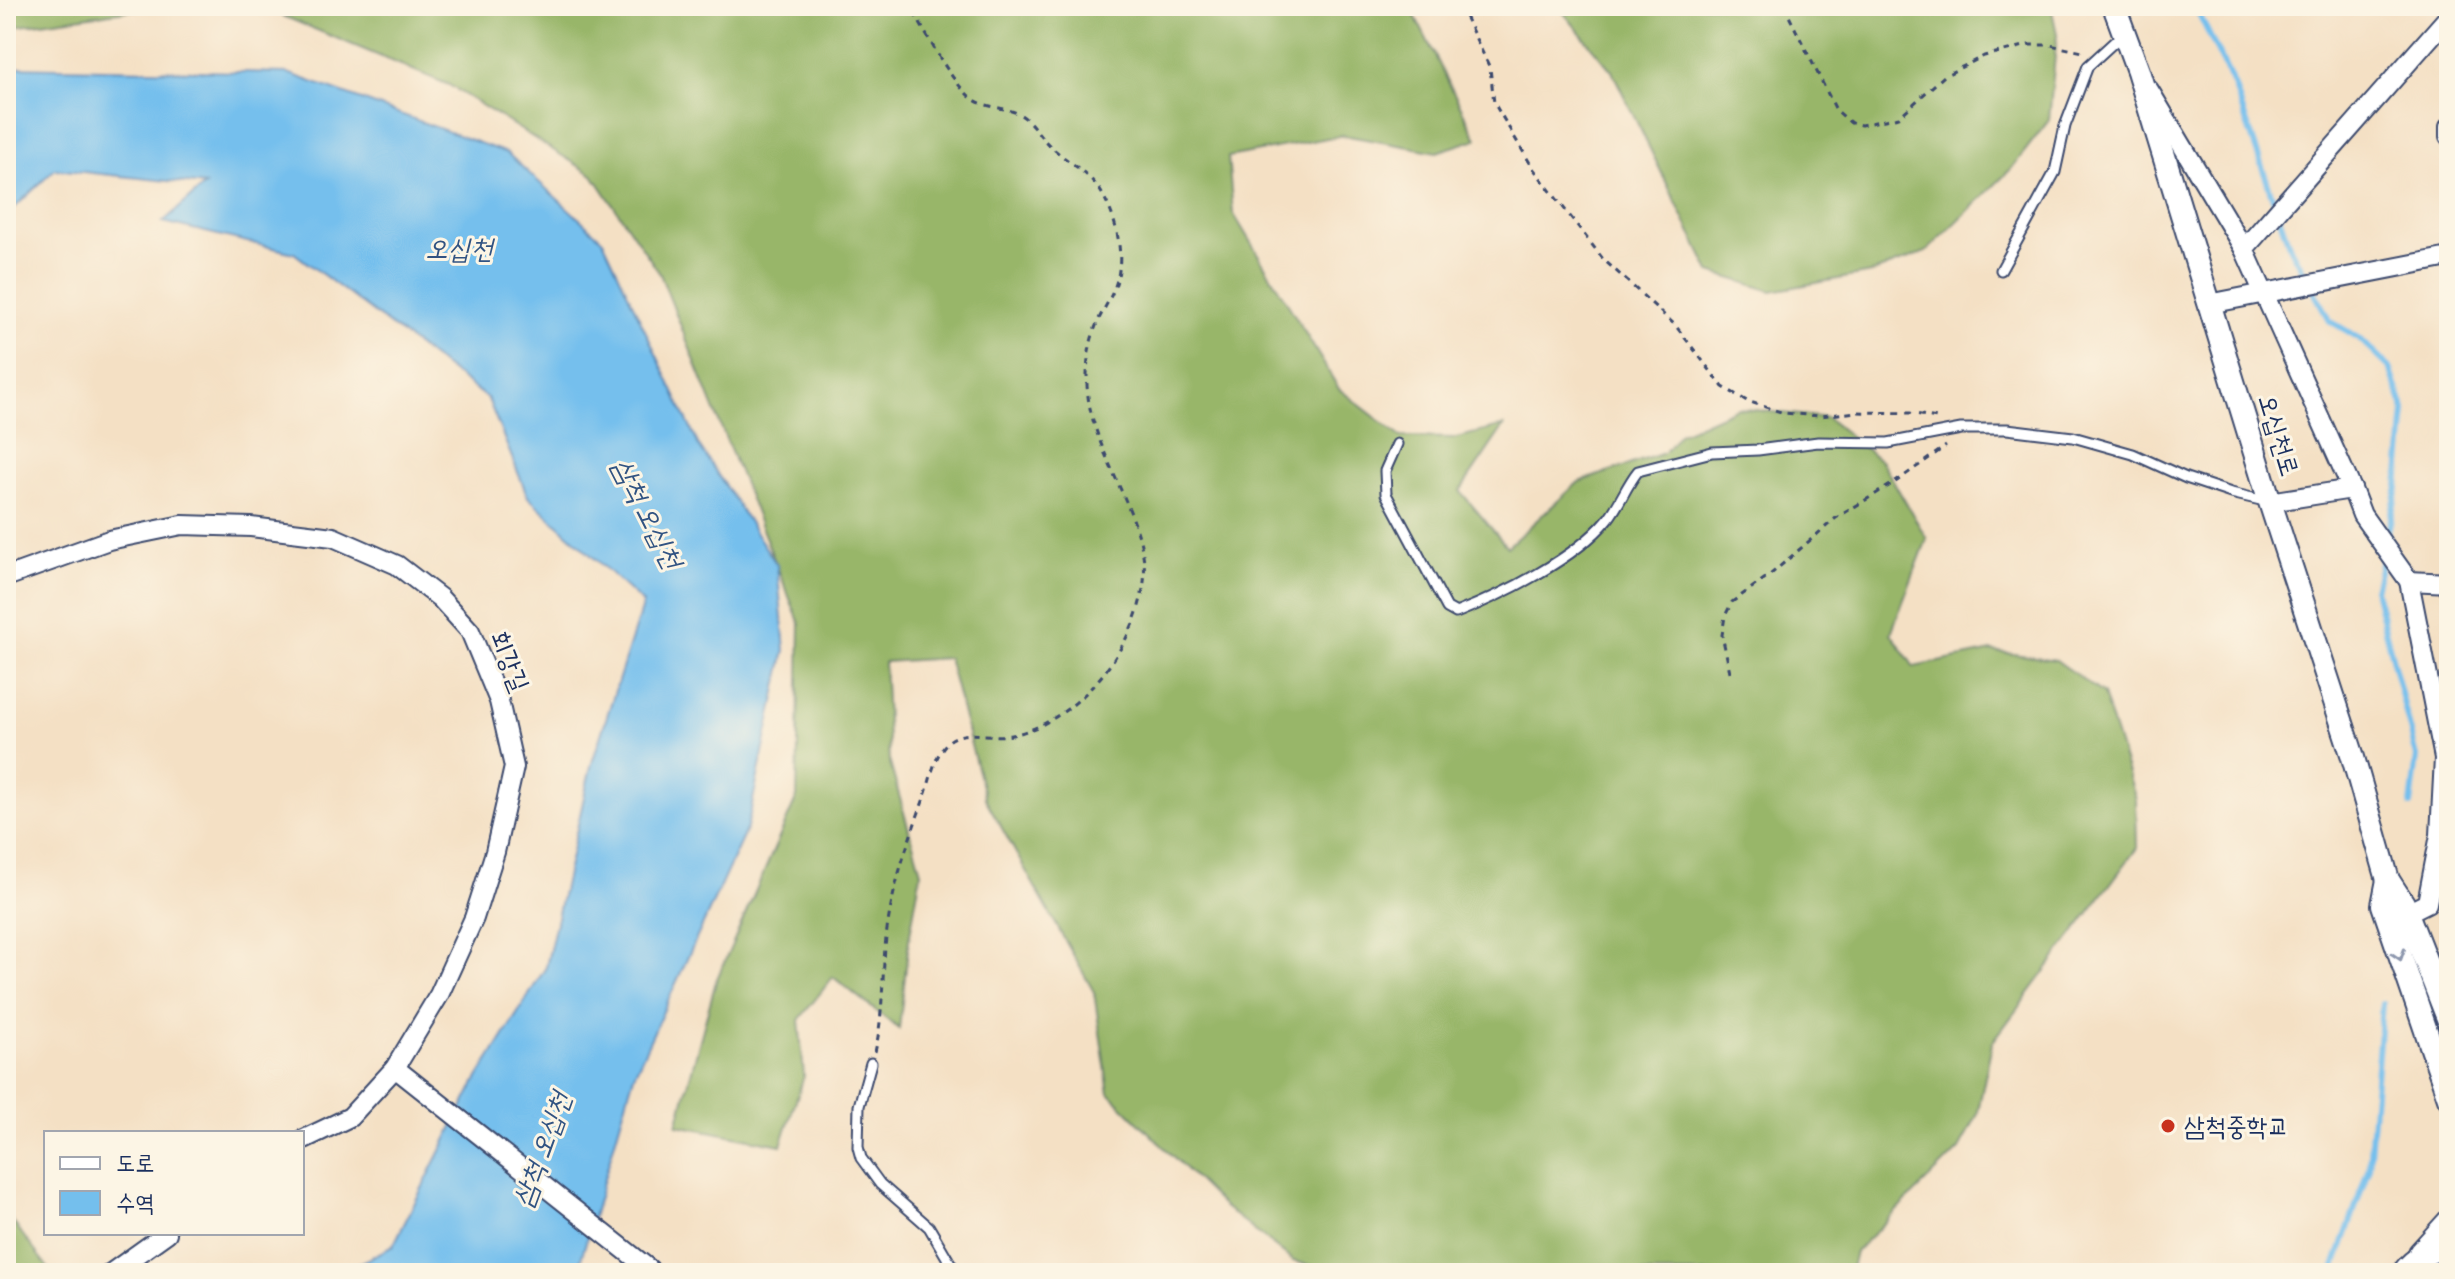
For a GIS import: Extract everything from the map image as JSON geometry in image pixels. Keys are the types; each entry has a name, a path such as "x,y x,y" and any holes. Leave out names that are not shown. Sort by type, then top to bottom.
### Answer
{"street":[{"name":"오십천로","path":"2114,6 2138,71 2270,502 2352,754 2388,880 2407,913 2449,1021"},
{"path":"2244,249 2449,16"},
{"path":"2138,71 2244,249 2362,515 2409,581 2444,758 2440,835 2427,903 2407,913"},
{"path":"2449,127 2449,136"},
{"path":"2209,304 2449,257"},
{"path":"2270,502 2352,489"},
{"name":"회강길","path":"6,577 109,540 182,525 251,527 333,537 397,565 440,598 470,631 499,701 514,767 495,852 474,918 439,995 395,1068 350,1117 304,1139"},
{"path":"2409,581 2449,583"},
{"name":"오십천로","path":"2388,880 2383,905 2445,1088 2449,1109"},
{"path":"395,1068 649,1271"},
{"path":"2409,1266 2449,1221"},
{"path":"111,1273 164,1235"},
{"path":"2409,1266 2449,1247"},
{"path":"2409,1266 2449,1261"}],"lane":[{"path":"2001,270 2055,172 2065,126 2088,66 2124,33"},
{"path":"1397,444 1385,471 1386,494 1447,608 1456,613 1546,569 1598,530 1638,471 1712,452 1818,442 1888,443 1961,429 2007,429 2073,437 2133,454 2186,478 2231,493 2270,502"},
{"path":"871,1063 859,1106 858,1147 861,1158 880,1184 929,1227 956,1273"}],"path":[{"path":"871,1063 881,1011 893,891 939,754 953,738 965,734 1002,736 1029,730 1067,708 1090,689 1109,668 1125,641 1137,612 1144,570 1142,550 1100,440 1086,387 1087,363 1094,331 1118,277 1119,249 1110,210 1094,179 1048,145 1021,115 984,105 966,94 910,6"},
{"path":"1462,6 1490,68 1494,103 1517,145 1603,259 1675,325 1723,387 1747,401 1784,413 1820,416 1857,412 1910,413 1953,423 1961,429 1961,433 1933,456 1836,518 1771,574 1732,602 1725,616 1722,635 1730,672"},
{"path":"1784,6 1836,110 1851,123 1861,125 1899,117 1944,76 2001,50 2050,45 2072,48 2097,58"}],"green space":[{"path":"6,6 160,6 6,28"},
{"path":"259,6 1410,6 1477,139 1437,152 1343,135 1228,157 1233,213 1339,389 1401,437 1456,438 1504,426 1460,491 1507,547 1579,482 1664,453 1679,434 1737,408 1827,418 1882,462 1927,539 1891,633 1914,667 1992,651 2056,660 2103,694 2136,800 2137,848 1992,1043 1977,1116 1959,1149 1855,1252 1850,1273 1339,1273 1293,1261 1222,1205 1109,1093 1094,992 985,798 948,658 884,662 889,760 921,872 909,940 899,1029 833,977 799,1020 804,1076 781,1145 677,1125 716,981 797,797 800,624 660,274 593,175 449,85"},
{"path":"1558,6 2051,6 2057,34 2049,120 2011,169 1926,252 1871,273 1772,291 1710,272 1612,71"},
{"path":"6,1213 52,1273 6,1273"}],"water":[{"name":"오십천","path":"6,68 288,73 507,153 603,240 699,446 777,565 785,650 747,828 634,1075 577,1273 340,1273 393,1246 476,1081 546,967 591,766 643,603 528,497 488,399 294,253 163,222 205,185 55,169 6,216"}],"waterway":[{"path":"2195,6 2234,85 2290,248 2330,321 2359,338 2390,368 2405,411 2398,487 2386,540"},
{"path":"2384,551 2375,590 2417,757 2411,805"},
{"path":"2333,1273 2369,1167 2382,1004"}],"place":[{"name":"삼척중학교","path":"2168,1126"}],"water label":[{"name":"삼척 오십천","path":"648,513"},
{"name":"삼척 오십천","path":"541,1149"}]}
